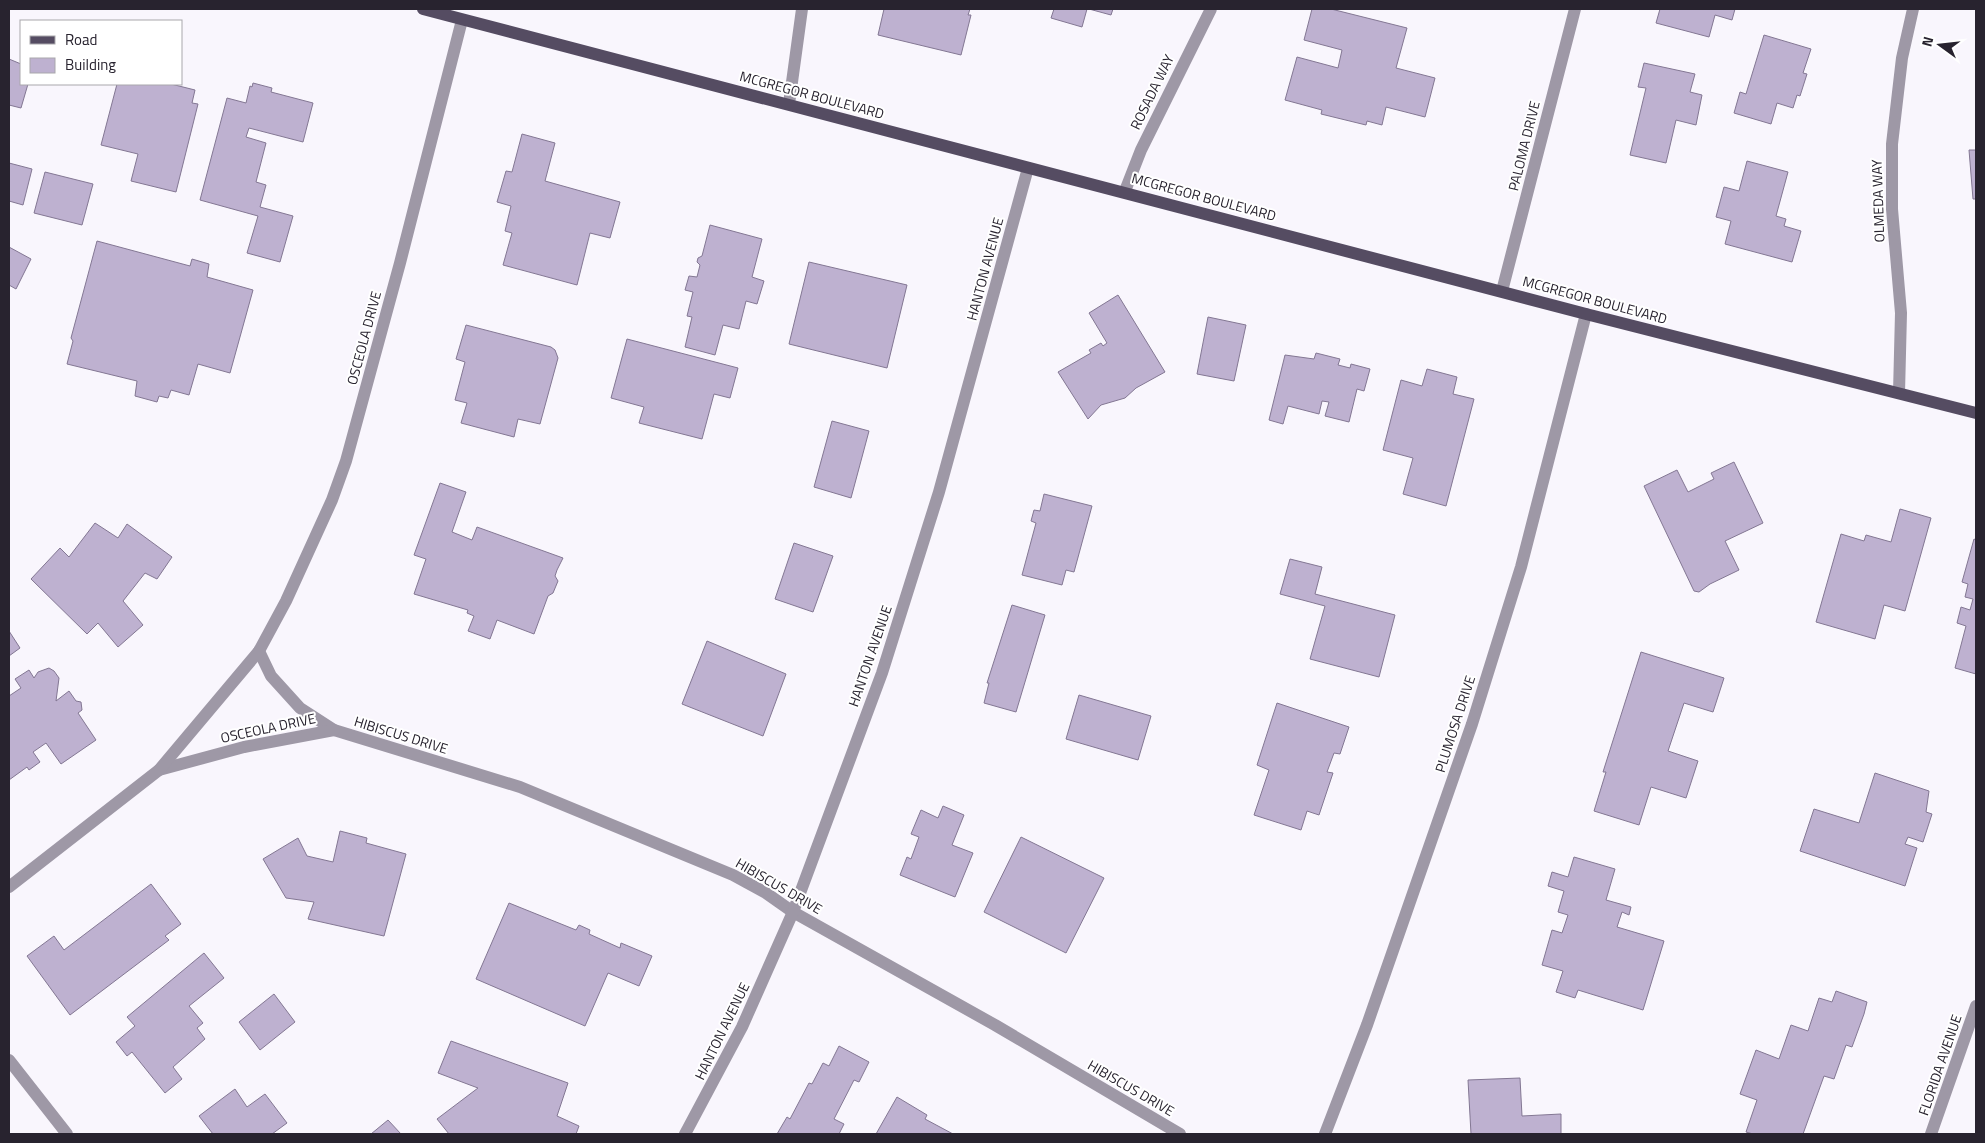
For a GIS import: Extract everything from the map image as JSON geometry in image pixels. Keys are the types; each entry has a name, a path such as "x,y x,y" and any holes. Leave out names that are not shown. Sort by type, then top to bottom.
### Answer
{"main road":[{"name":"MCGREGOR BOULEVARD","path":"423,9 1028,168 1125,191 1586,314 1976,414"}],"street":[{"path":"789,104 802,9"},
{"name":"ROSADA WAY","path":"1125,191 1140,150 1211,9"},
{"name":"PALOMA DRIVE","path":"1502,291 1575,9"},
{"name":"OLMEDA WAY","path":"1899,393 1901,313 1892,210 1892,144 1901,66 1914,9"},
{"name":"OSCEOLA DRIVE","path":"9,887 159,770 259,650 286,601 332,500 346,460 400,263 462,20"},
{"name":"HANTON AVENUE","path":"685,1134 742,1027 793,912 894,637 939,492 1028,168"},
{"name":"PLUMOSA DRIVE","path":"1324,1134 1367,1025 1472,724 1521,567 1586,314"},
{"name":"OSCEOLA DRIVE","path":"259,650 271,676 300,708 334,730"},
{"name":"OSCEOLA DRIVE","path":"159,770 244,747 334,730"},
{"name":"HIBISCUS DRIVE","path":"334,730 520,787 733,876 766,893 793,912 1003,1030 1180,1134"},
{"name":"FLORIDA AVENUE","path":"1931,1134 1976,1006"},
{"path":"9,1060 66,1134"}],"building":[{"path":"884,9 970,9 968,15 971,15 961,55 878,35"},
{"path":"1054,9 1087,9 1082,27 1051,18"},
{"path":"1089,9 1113,9 1111,15"},
{"path":"1312,9 1331,9 1407,28 1396,68 1435,78 1425,117 1386,107 1382,125 1367,121 1366,125 1321,114 1322,110 1285,100 1297,57 1338,68 1342,50 1304,40"},
{"path":"1660,9 1735,9 1732,20 1715,15 1709,37 1656,23"},
{"path":"1764,35 1811,49 1803,73 1807,74 1800,96 1797,95 1793,108 1777,103 1771,124 1734,113 1740,92 1746,94"},
{"path":"9,59 20,64 20,85 28,85 21,108 9,105"},
{"path":"1644,63 1695,74 1690,92 1702,95 1696,125 1676,120 1666,163 1630,155 1646,88 1638,87"},
{"path":"253,83 272,88 271,92 313,103 303,142 249,128 246,137 266,143 256,182 266,185 260,207 293,216 280,262 247,253 258,216 200,200 227,98 246,103 250,86 252,87"},
{"path":"117,85 175,85 195,90 192,103 198,104 176,192 131,181 138,154 101,145"},
{"path":"522,134 555,143 545,181 620,202 610,238 590,233 577,285 503,265 512,233 505,231 511,206 497,202 506,171 512,172"},
{"path":"1969,150 1976,150 1976,199 1973,199"},
{"path":"1747,161 1788,172 1776,216 1786,219 1784,226 1801,231 1792,262 1725,244 1731,221 1716,217 1724,187 1739,191"},
{"path":"9,163 32,169 23,205 9,201"},
{"path":"45,172 93,184 82,225 34,213"},
{"path":"710,225 762,239 752,277 764,281 757,304 746,301 739,329 723,325 715,355 685,347 692,317 687,316 693,292 685,290 689,276 697,277 700,265 697,262 698,258 702,256"},
{"path":"97,241 190,266 192,259 209,264 207,277 253,290 230,373 198,364 189,395 171,390 168,398 159,396 157,402 135,396 137,381 67,364 73,341 71,338"},
{"path":"9,247 31,259 16,289 9,285"},
{"path":"809,262 907,285 887,368 789,344"},
{"path":"1118,295 1165,372 1136,388 1125,398 1101,405 1088,419 1058,372 1091,353 1089,350 1101,343 1103,346 1107,343 1089,313"},
{"path":"1208,317 1246,325 1234,381 1197,374"},
{"path":"466,325 551,347 555,350 558,358 540,424 518,419 514,437 461,423 467,403 455,400 465,362 456,359"},
{"path":"627,339 738,368 730,398 714,394 702,439 639,423 644,407 611,398"},
{"path":"1316,353 1340,359 1338,365 1350,368 1351,364 1370,369 1364,391 1357,389 1349,422 1325,416 1329,402 1322,401 1319,414 1288,406 1283,424 1269,420 1285,355 1314,359"},
{"path":"1427,369 1457,377 1453,394 1474,399 1446,506 1403,494 1413,458 1383,450 1401,380 1422,386"},
{"path":"832,421 869,431 851,498 814,487"},
{"path":"1734,462 1763,523 1725,541 1739,570 1710,584 1699,592 1694,591 1644,486 1677,470 1688,492 1714,479 1711,473"},
{"path":"440,483 466,492 452,532 472,540 477,527 563,558 555,576 558,581 553,593 548,596 534,634 497,620 490,639 468,631 474,616 467,613 468,610 414,594 426,559 414,555"},
{"path":"1044,494 1092,506 1074,572 1066,570 1062,585 1022,575 1036,523 1031,521 1034,510 1040,511"},
{"path":"1900,509 1931,518 1905,611 1884,605 1875,639 1816,622 1841,534 1864,541 1866,535 1891,542"},
{"path":"95,523 118,538 127,524 172,557 157,579 145,573 123,601 143,625 118,647 98,623 87,634 31,579 60,548 69,557"},
{"path":"1974,539 1976,540 1976,674 1955,668 1966,626 1957,623 1961,607 1970,610 1973,599 1965,597 1968,584 1962,582"},
{"path":"794,543 833,556 813,612 775,599"},
{"path":"1290,559 1322,567 1315,594 1395,615 1379,677 1310,659 1325,606 1280,594"},
{"path":"1012,605 1045,615 1016,712 984,703 989,683 987,683"},
{"path":"9,631 20,648 9,656"},
{"path":"707,641 786,674 763,736 682,704"},
{"path":"1641,652 1724,678 1713,712 1684,703 1668,751 1698,761 1686,798 1651,787 1639,825 1594,811 1606,772 1603,772"},
{"path":"49,668 59,678 56,701 69,691 76,701 81,702 82,710 78,713 96,740 61,764 46,743 33,752 40,762 29,770 27,767 9,780 9,696 21,688 15,679 29,670 34,678 38,672"},
{"path":"1079,695 1151,716 1138,760 1066,739"},
{"path":"1277,703 1349,727 1340,754 1334,753 1327,772 1333,773 1319,815 1307,811 1301,830 1254,815 1269,770 1257,765"},
{"path":"1875,773 1929,791 1926,812 1932,814 1923,842 1908,837 1905,844 1917,848 1905,886 1800,851 1814,809 1859,823"},
{"path":"943,806 964,815 952,845 973,853 955,897 900,875 907,857 911,859 919,837 911,834 921,810 938,818"},
{"path":"340,831 367,838 366,843 406,854 384,936 308,919 314,902 286,898 263,859 298,838 307,856 333,862"},
{"path":"1021,837 1104,878 1066,953 984,912"},
{"path":"1574,857 1615,869 1606,900 1631,907 1629,915 1622,912 1617,927 1664,941 1643,1010 1578,990 1575,998 1556,992 1563,971 1542,965 1552,930 1562,933 1568,915 1558,912 1564,891 1548,886 1552,872 1568,877"},
{"path":"151,884 181,924 165,936 169,940 70,1015 27,956 54,936 64,950"},
{"path":"509,903 576,930 579,925 590,930 589,934 620,948 621,943 652,956 639,986 608,973 585,1026 476,979"},
{"path":"204,953 224,978 189,1006 203,1023 197,1028 205,1039 173,1067 182,1079 165,1093 132,1052 127,1056 116,1042 135,1026 127,1017"},
{"path":"1836,991 1867,1002 1852,1047 1846,1045 1834,1079 1824,1076 1803,1134 1753,1134 1746,1132 1757,1100 1740,1094 1756,1050 1779,1059 1791,1025 1808,1031 1819,998 1832,1002"},
{"path":"274,994 295,1022 260,1050 239,1022"},
{"path":"451,1041 568,1083 557,1116 579,1126 576,1134 449,1134 437,1119 478,1088 438,1073"},
{"path":"839,1046 869,1062 859,1082 854,1080 834,1119 844,1124 839,1134 777,1134 787,1117 790,1119 809,1083 812,1084 823,1063 829,1066"},
{"path":"1520,1078 1522,1116 1561,1114 1561,1134 1471,1134 1468,1080"},
{"path":"235,1089 247,1107 265,1094 287,1123 272,1134 213,1134 199,1116"},
{"path":"897,1097 927,1115 925,1119 953,1134 876,1134"},
{"path":"388,1120 401,1134 371,1134"}]}
